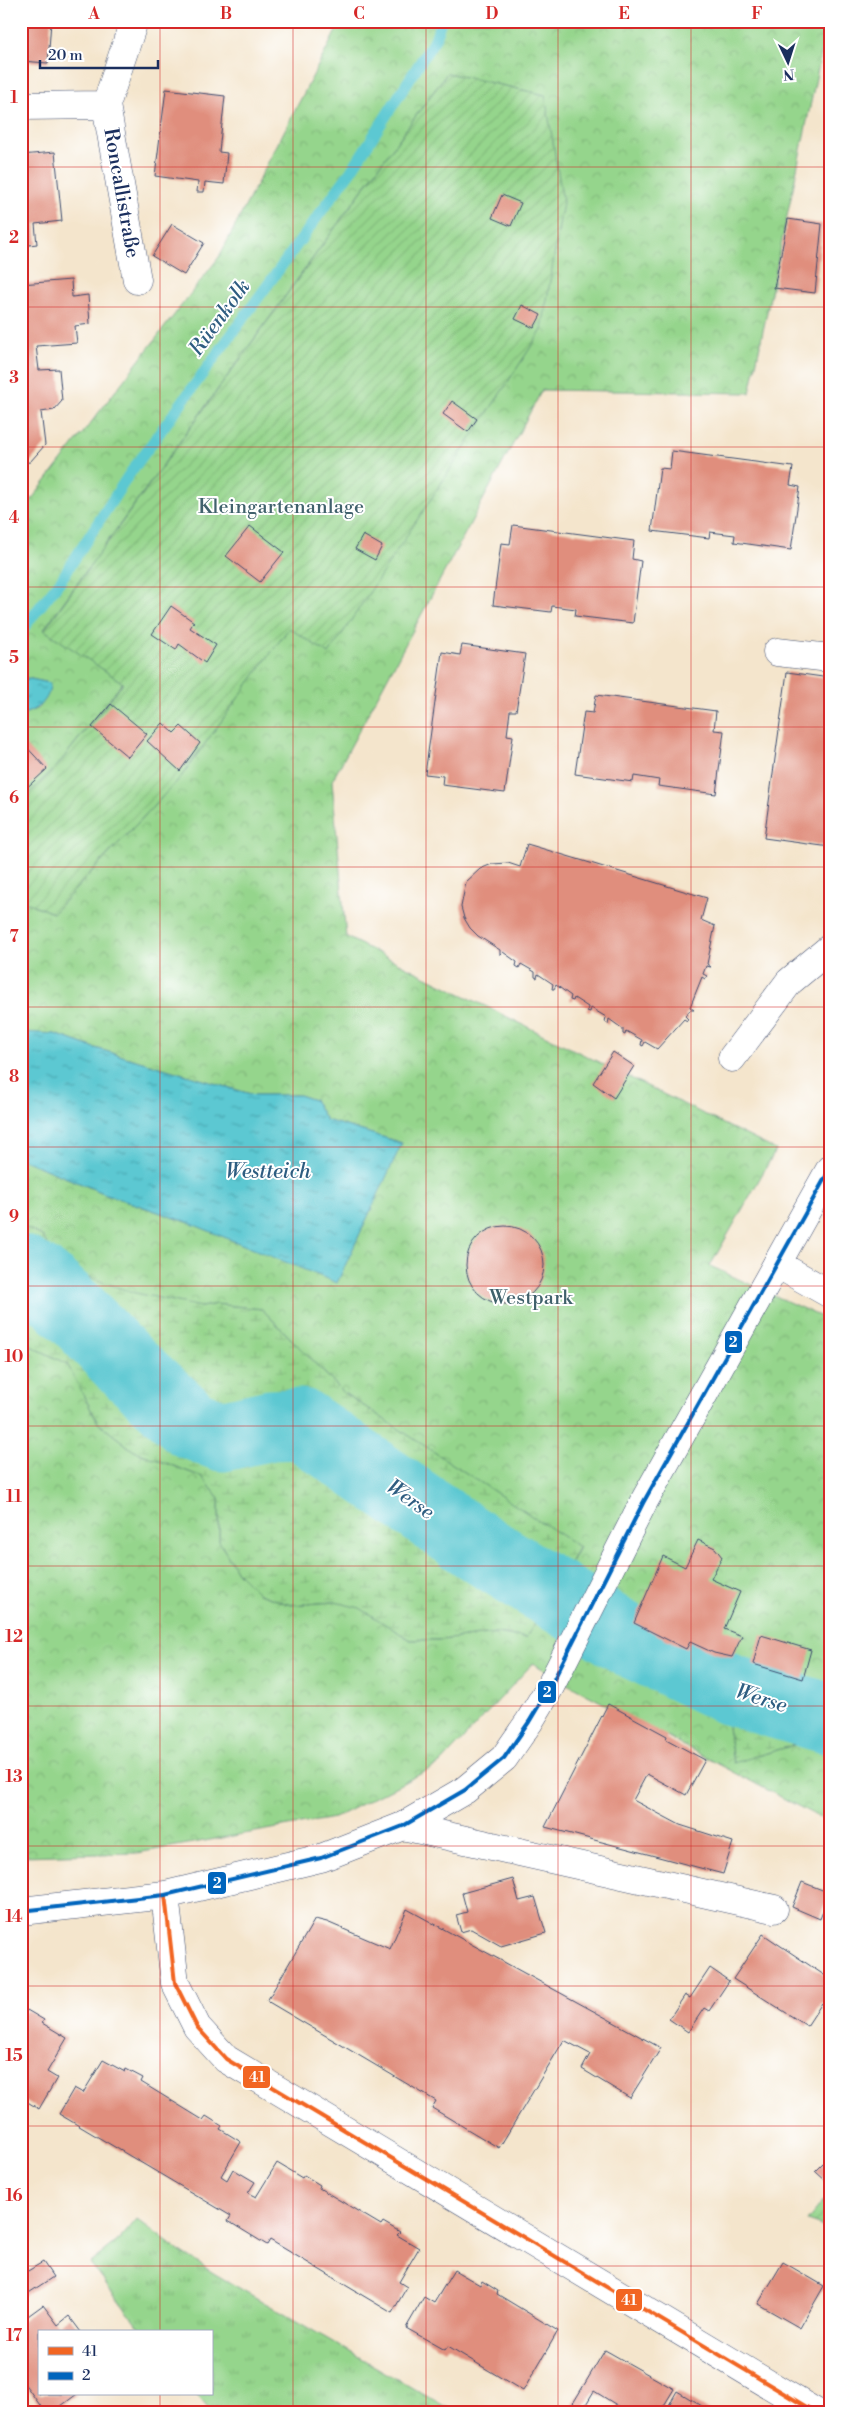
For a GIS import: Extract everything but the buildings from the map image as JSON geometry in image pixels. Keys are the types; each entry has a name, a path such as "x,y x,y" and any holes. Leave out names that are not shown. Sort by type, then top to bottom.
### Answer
{"main road":[{"name":"Roncallistraße","path":"134,21 106,105 137,280"},
{"name":"Roncallistraße","path":"21,106 106,105"},
{"path":"778,652 830,658"},
{"path":"732,1058 790,982 830,948"},
{"path":"21,1910 165,1895 321,1858 403,1826 464,1790 504,1758 529,1722 566,1654 643,1502 830,1169"},
{"path":"777,1264 830,1294"},
{"path":"403,1826 774,1909"},
{"path":"165,1895 175,1983 197,2027 226,2059 815,2412"}],"green space":[{"name":"Westpark","path":"338,21 828,21 750,393 542,390 332,781 346,937 776,1150 710,1266 830,1321 830,1684 820,1681 804,1682 746,1666 728,1727 733,1763 798,1744 830,1754 830,1823 567,1684 533,1663 440,1764 334,1818 137,1853 21,1856 21,1341 67,1364 98,1423 134,1451 202,1477 219,1498 219,1541 237,1572 259,1594 291,1605 335,1602 360,1608 410,1640 442,1640 496,1633 526,1638 535,1623 540,1621 579,1547 344,1393 262,1309 216,1304 201,1307 131,1292 84,1275 56,1256 42,1236 21,1225 21,1159 106,1194 187,1222 402,1143 326,1120 314,1100 299,1095 254,1095 95,1048 55,1034 21,1033 21,900 53,913 180,778 289,627 329,653 545,95 447,73 44,629 123,682 58,765 21,801 21,715 39,708 50,683 21,677 21,513 219,257 336,31"},
{"name":"Kleingartenanlage","path":"447,73 545,95 563,202 542,330 329,654 289,628 180,778 53,913 21,900 21,801 58,765 123,683 44,630"},
{"path":"21,1225 42,1236 56,1256 201,1307 216,1304 262,1309 344,1393 579,1546 540,1621 535,1623 526,1638 496,1633 442,1640 410,1640 386,1626 335,1602 291,1605 259,1594 237,1572 219,1541 219,1498 202,1477 134,1451 98,1423 67,1364 21,1341"},
{"path":"746,1666 804,1682 820,1681 830,1684 830,1754 798,1744 733,1763 728,1727"},
{"path":"830,2193 830,2229 807,2221"},
{"path":"137,2219 179,2251 215,2274 454,2412 211,2412 198,2396 212,2396 212,2330 141,2330 90,2263 120,2239"}],"water":[{"path":"21,677 50,683 48,695 42,704 21,715"},
{"name":"Westteich","path":"21,1033 55,1034 95,1048 254,1095 299,1095 314,1100 326,1120 402,1143 337,1283 187,1222 106,1194 21,1159"}],"waterway":[{"name":"Rüenkolk","path":"21,631 61,580 128,476 351,171 435,39 441,21"},
{"name":"Werse","path":"21,1270 42,1282 76,1313 126,1365 191,1424 222,1436 271,1425 301,1424 478,1547 633,1643 731,1690 830,1719"}],"transit line":[{"name":"2","path":"21,1911 165,1895 321,1858 403,1826 465,1790 504,1758 550,1687 643,1503 830,1169"},
{"name":"41","path":"165,1895 175,1983 197,2027 226,2059 815,2412"}]}
